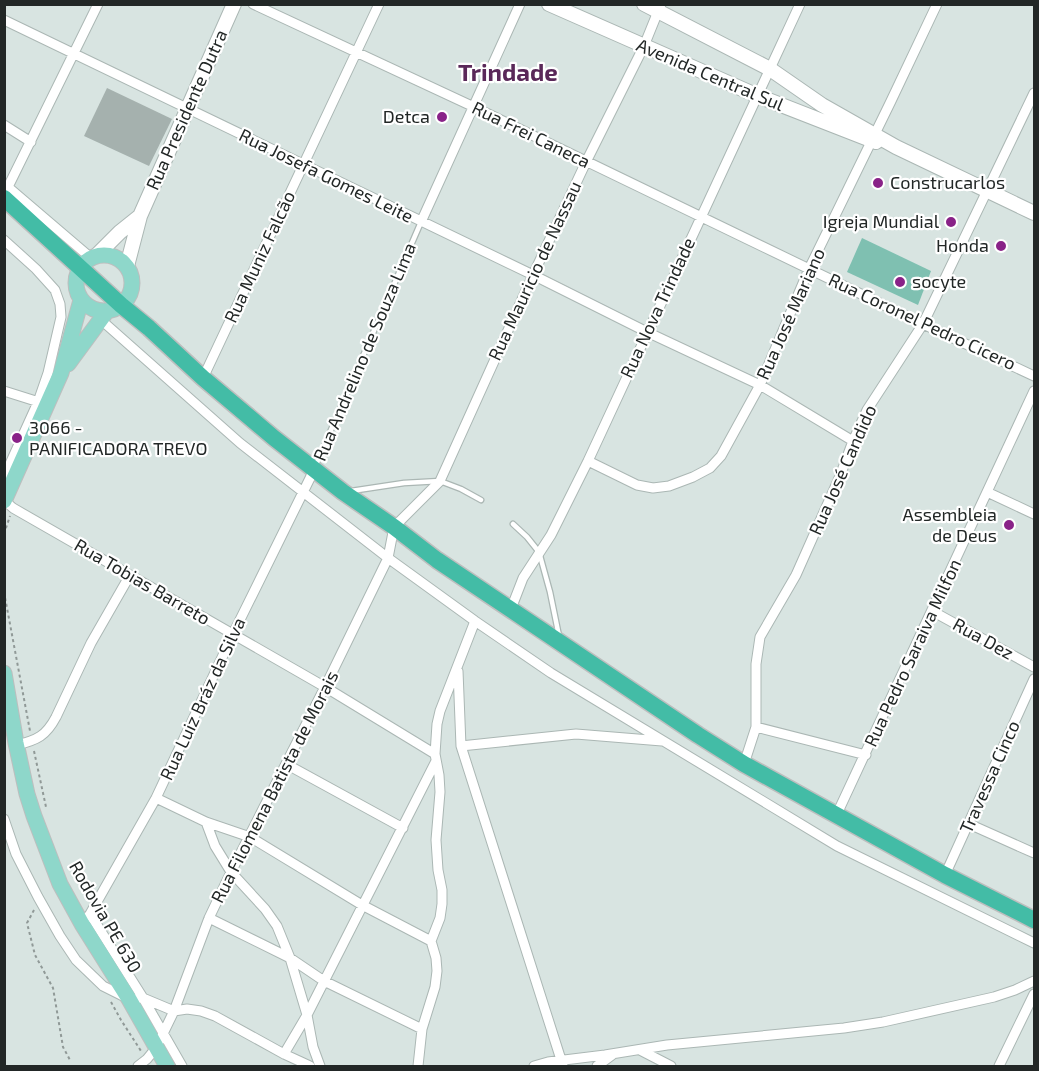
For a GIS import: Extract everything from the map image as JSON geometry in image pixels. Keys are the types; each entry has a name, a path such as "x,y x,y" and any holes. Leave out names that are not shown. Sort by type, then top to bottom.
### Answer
{"highway":[{"path":"6,194 89,260 109,311 149,328 203,378 314,470 437,560 744,765 945,875 1035,920"}],"main road":[{"name":"Rua Presidente Dutra","path":"126,266 140,216 234,4"},
{"name":"Avenida Central Sul","path":"549,4 758,96 874,137"},
{"name":"Avenida Central Sul","path":"644,4 659,8 770,69 874,137"},
{"path":"874,137 1035,213"},
{"path":"109,311 97,310 81,300 75,282 77,274 89,260 140,216"},
{"path":"5,501 43,403 61,373 109,311 126,299 132,286 130,272 121,260 106,254 89,260"},
{"path":"61,373 81,300"},
{"name":"Rodovia PE 630","path":"4,673 24,743 27,794 60,884 86,919 136,998 155,1047 167,1066"}],"street":[{"path":"6,194 98,4"},
{"name":"Rua Frei Caneca","path":"253,4 474,107 809,269"},
{"name":"Rua Muniz Falcão","path":"203,378 379,4"},
{"name":"Rua Andrelino de Souza Lima","path":"421,222 520,4"},
{"name":"Rua Nova Trindade","path":"511,609 523,578 551,535 588,461 800,4"},
{"name":"Rua José Mariano","path":"588,461 637,485 653,488 669,486 693,477 710,468 721,456 760,385 809,269 937,4"},
{"name":"Rua Mauricio de Nassau","path":"394,527 440,481 533,275 644,46 659,8"},
{"name":"Rua Josefa Gomes Leite","path":"4,20 760,385 853,441"},
{"name":"Rua José Candido","path":"744,765 756,727 756,664 760,637 796,574 867,410 923,324 1035,93"},
{"path":"4,125 31,142"},
{"path":"4,240 55,290 60,303 61,317 43,403 4,477"},
{"name":"Rua Coronel Pedro Cicero","path":"809,269 1035,376"},
{"path":"109,311 240,443 388,558 551,673 837,846 1035,943"},
{"path":"4,391 43,403"},
{"name":"Rua Pedro Saraiva Milfon","path":"836,816 1035,391"},
{"name":"Rua Luiz Bráz da Silva","path":"86,919 156,798 233,634 314,470"},
{"path":"987,492 1035,514"},
{"name":"Rua Tobias Barreto","path":"5,501 13,508 325,687 435,757"},
{"name":"Rua Filomena Batista de Morais","path":"155,1047 174,1011 209,918 388,558 394,527"},
{"path":"24,743 42,736 50,729 91,642 130,575"},
{"name":"Rua Dez","path":"932,610 1035,667"},
{"path":"418,1066 422,1029 435,987 437,971 431,941 440,918 442,904 436,840 440,792 435,757 437,724 476,621"},
{"path":"458,668 461,746 562,1063"},
{"name":"Travessa Cinco","path":"945,875 1035,679"},
{"path":"756,727 866,755"},
{"path":"461,746 576,734 666,742"},
{"path":"284,1054 307,1015 403,828 435,757"},
{"path":"286,764 403,828"},
{"path":"156,798 206,822 250,837 362,905 431,941"},
{"path":"4,819 16,854 70,952 103,986 174,1011 201,1011 215,1016 310,1066"},
{"path":"206,822 215,846 231,872 265,909 277,926 290,958 320,1066"},
{"path":"969,824 1035,854"},
{"path":"209,918 290,958 324,981 422,1029"},
{"path":"534,1066 667,1045 844,1028 883,1022 971,1003 1015,990 1035,981"},
{"path":"999,1066 1035,994"},
{"path":"138,1066 155,1047 182,1066"},
{"path":"640,1050 671,1066"},
{"path":"597,1066 614,1054"}],"lane":[{"name":"Rua Andrelino de Souza Lima","path":"314,470 421,222"},
{"path":"343,492 404,483 440,481 481,500"},
{"path":"513,524 539,552 560,642"}],"path":[{"path":"4,592 24,743 46,809"},
{"path":"40,900 27,923 35,955 53,988 63,1047 70,1060"},
{"path":"103,986 121,1020 155,1047"}],"green space":[{"path":"862,238 931,271 918,305 847,272"}],"building":[{"path":"107,88 172,119 149,166 84,136"}],"place":[{"name":"Detca","path":"442,117"},
{"name":"Construcarlos","path":"878,183"},
{"name":"Igreja Mundial","path":"951,222"},
{"name":"Honda","path":"1001,246"},
{"name":"socyte","path":"900,282"},
{"name":"3066 - PANIFICADORA TREVO","path":"17,438"},
{"name":"Assembleia de Deus","path":"1009,525"}],"district":[{"name":"Trindade","path":"508,73"}]}
